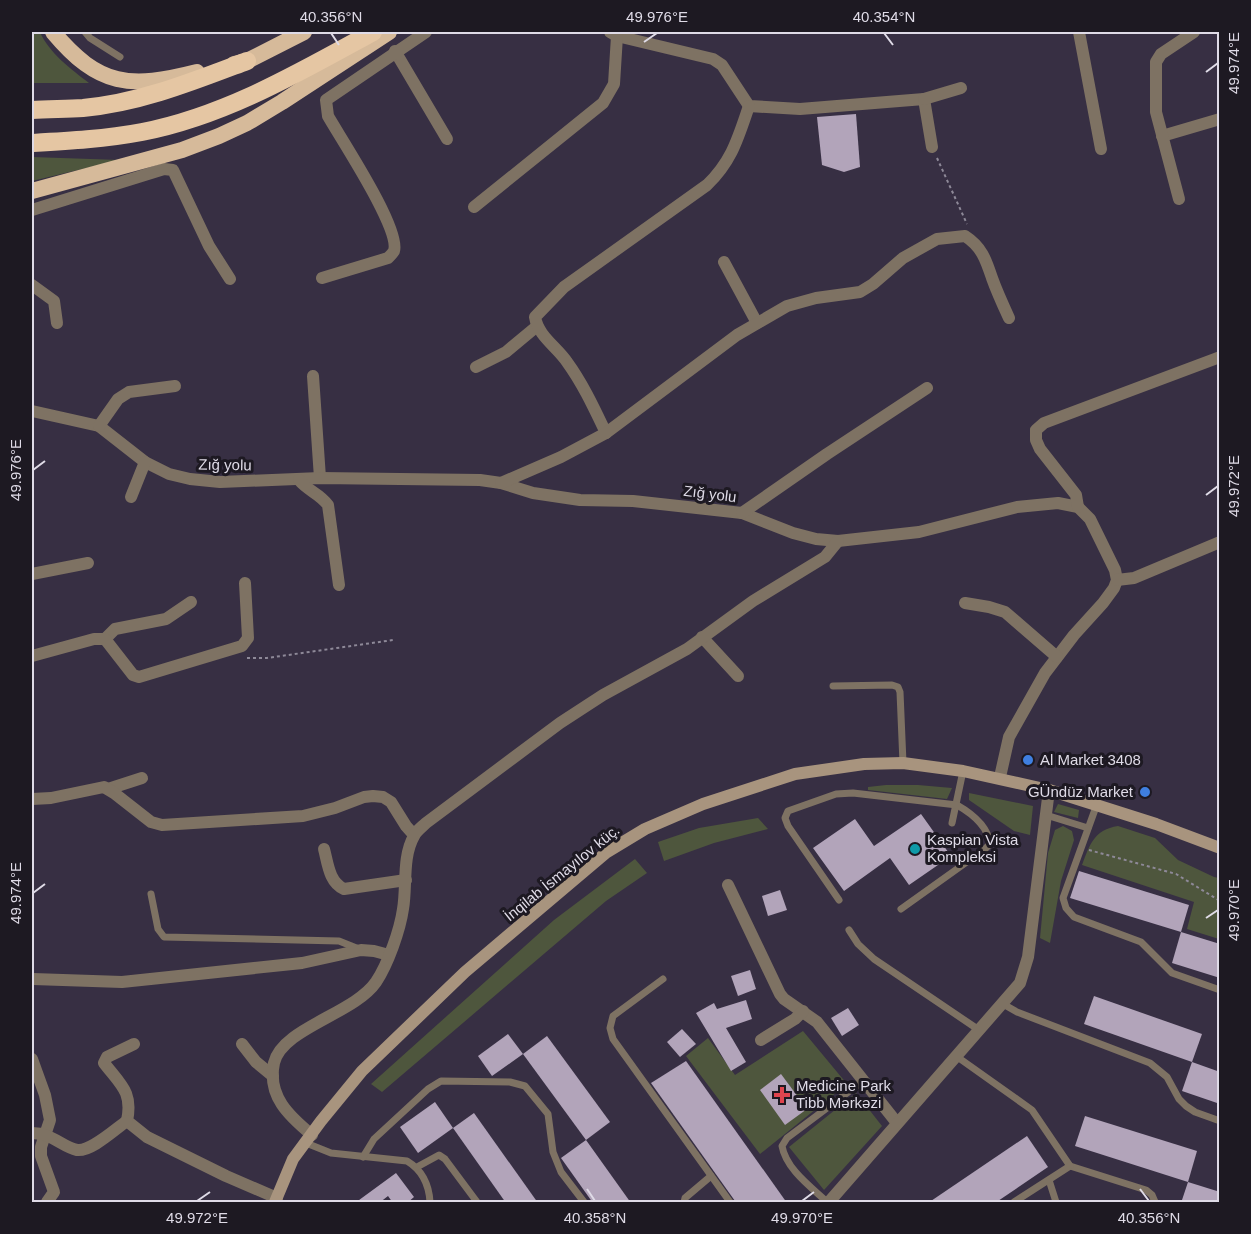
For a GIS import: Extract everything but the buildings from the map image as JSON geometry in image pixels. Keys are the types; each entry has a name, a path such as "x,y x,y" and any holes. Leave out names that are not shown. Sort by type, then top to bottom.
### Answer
{"highway":[{"path":"53,32 70,52 90,68 103,75 126,81 177,77 247,61"},
{"path":"32,110 84,108 133,99 182,86 247,61 304,32"},
{"path":"32,143 90,140 132,133 193,118 259,92 373,32"},
{"path":"32,191 182,150 219,136 247,123 282,102 389,32"}],"main road":[{"name":"İnqilab İsmayılov küç.","path":"276,1200 293,1160 362,1071 465,972 607,852 669,817 747,788 795,774 864,764 903,763 1000,777 1049,790 1097,804 1219,848"}],"street":[{"path":"322,278 388,258 394,252 394,243 386,216 328,116 326,100 426,32"},
{"path":"1079,32 1101,149"},
{"path":"1179,199 1156,112 1156,62 1161,54 1194,32"},
{"path":"474,207 603,104 614,84 614,34 713,58 722,65 749,106"},
{"path":"395,51 447,139"},
{"path":"749,106 800,109 924,99 961,88"},
{"path":"924,99 932,147"},
{"path":"606,433 586,391 571,368 536,327 535,317 564,287 707,185 721,172 733,152 749,106"},
{"path":"1162,136 1220,119"},
{"path":"32,210 164,169 173,170 209,246 230,279"},
{"path":"501,483 561,457 606,433 737,335 787,306 816,298 860,292 903,258 937,239 965,236 975,242 986,257 992,279 1009,318"},
{"path":"724,262 757,323"},
{"path":"32,285 54,301 57,323"},
{"path":"476,367 506,352 536,327"},
{"path":"1000,777 1005,750 1012,731 1045,673 1103,603 1117,580 1115,570 1090,519 1078,507 1076,495 1040,449 1036,440 1036,430 1044,423 1220,357"},
{"path":"313,376 320,478"},
{"path":"99,426 118,399 129,392 176,386"},
{"path":"742,513 927,388"},
{"name":"Zığ yolu","path":"32,411 99,426 145,462 169,474 190,479 220,482 320,478 480,480 501,483 533,493 580,500 633,501 742,513 816,539 838,541 919,532 1017,507 1058,503 1078,507"},
{"path":"131,497 145,462"},
{"path":"299,480 304,486 321,495 328,505 339,585"},
{"path":"309,1139 278,1100 274,1090 274,1061 280,1049 291,1039 353,1004 367,993 376,981 389,955 403,909 405,880 414,835 426,823 560,723 603,695 673,658 753,601 825,557 838,541"},
{"path":"1117,580 1134,578 1220,542"},
{"path":"32,574 88,563"},
{"path":"105,639 133,675 139,677 242,646 248,638 245,583"},
{"path":"32,656 94,639 105,639 115,629 166,619 191,602"},
{"path":"965,603 1005,612 1057,657"},
{"path":"702,637 738,676"},
{"path":"32,799 108,789 141,778"},
{"path":"108,789 151,822 162,825 303,816 364,797 383,797 391,802 414,835"},
{"path":"828,1203 1020,983 1025,969 1049,790"},
{"path":"324,849 331,878 336,885 344,889 405,880"},
{"path":"728,885 780,994 817,1022 897,1123"},
{"path":"33,979 122,982 302,963 361,950 389,955"},
{"path":"761,1040 795,1019 802,1011"},
{"path":"32,1132 46,1135 77,1150 89,1148 127,1121 130,1106 126,1092 104,1063 106,1058 134,1044"},
{"path":"242,1044 256,1062 273,1076"},
{"path":"32,1059 45,1095 50,1120 41,1147 41,1156 54,1192 47,1203"},
{"path":"127,1121 147,1137 276,1200"}],"lane":[{"path":"85,32 90,38 120,57"},
{"path":"833,686 892,685 898,687 903,763"},
{"path":"952,823 963,771"},
{"path":"839,900 788,826 785,818 788,811 836,794 853,793 957,805 967,810 989,835 990,844 901,909"},
{"path":"1097,804 1064,898 1066,909 1074,917 1141,942 1172,973 1220,990"},
{"path":"1046,815 1088,828"},
{"path":"151,894 158,929 164,937 339,940 361,950"},
{"path":"849,930 858,944 874,959 980,1030"},
{"path":"663,979 613,1016 609,1028 613,1039 730,1203"},
{"path":"1004,1004 1017,1012 1150,1063 1167,1077 1185,1106 1194,1112 1220,1121"},
{"path":"956,1056 1032,1110 1070,1166 1146,1190 1152,1195 1155,1203"},
{"path":"363,1157 374,1139 428,1089 441,1081 510,1082 525,1086 541,1102 548,1114 553,1152 561,1172 584,1203"},
{"path":"828,1203 798,1174 783,1153 782,1146 787,1138 864,1081"},
{"path":"309,1139 331,1153 407,1161 417,1167 428,1187 430,1203"},
{"path":"417,1167 439,1155 445,1159 477,1203"},
{"path":"1014,1203 1070,1166"},
{"path":"684,1203 685,1197 711,1176"},
{"path":"1049,1180 1056,1203"}],"path":[{"path":"932,147 967,222 965,236"},
{"path":"226,651 238,658 267,658 393,640"},
{"path":"1081,848 1176,874 1220,901"}],"green space":[{"path":"32,32 40,32 55,54 89,83 32,83"},
{"path":"32,157 120,160 32,181"},
{"path":"886,785 952,788 947,799 868,790 868,787"},
{"path":"969,793 1033,806 1030,835 1014,831 969,800"},
{"path":"1058,804 1079,810 1078,818 1054,812"},
{"path":"758,818 768,829 714,843 664,861 658,842 699,828"},
{"path":"1063,826 1072,831 1074,840 1061,881 1050,943 1040,938 1048,853 1055,830"},
{"path":"1118,826 1155,838 1178,860 1219,878 1219,939 1187,929 1194,902 1082,865 1094,839 1103,831"},
{"path":"635,859 647,873 606,901 382,1092 371,1084 554,920"},
{"path":"803,1031 847,1084 760,1154 686,1056 708,1038 735,1075"},
{"path":"856,1093 882,1126 824,1190 789,1147"}],"place":[{"name":"Al Market 3408","path":"1028,760"},
{"name":"GÜndüz Market","path":"1145,792"},
{"name":"Kaspian Vista Kompleksi","path":"915,849"},
{"name":"Medicine Park Tibb Mərkəzi","path":"782,1095"}]}
